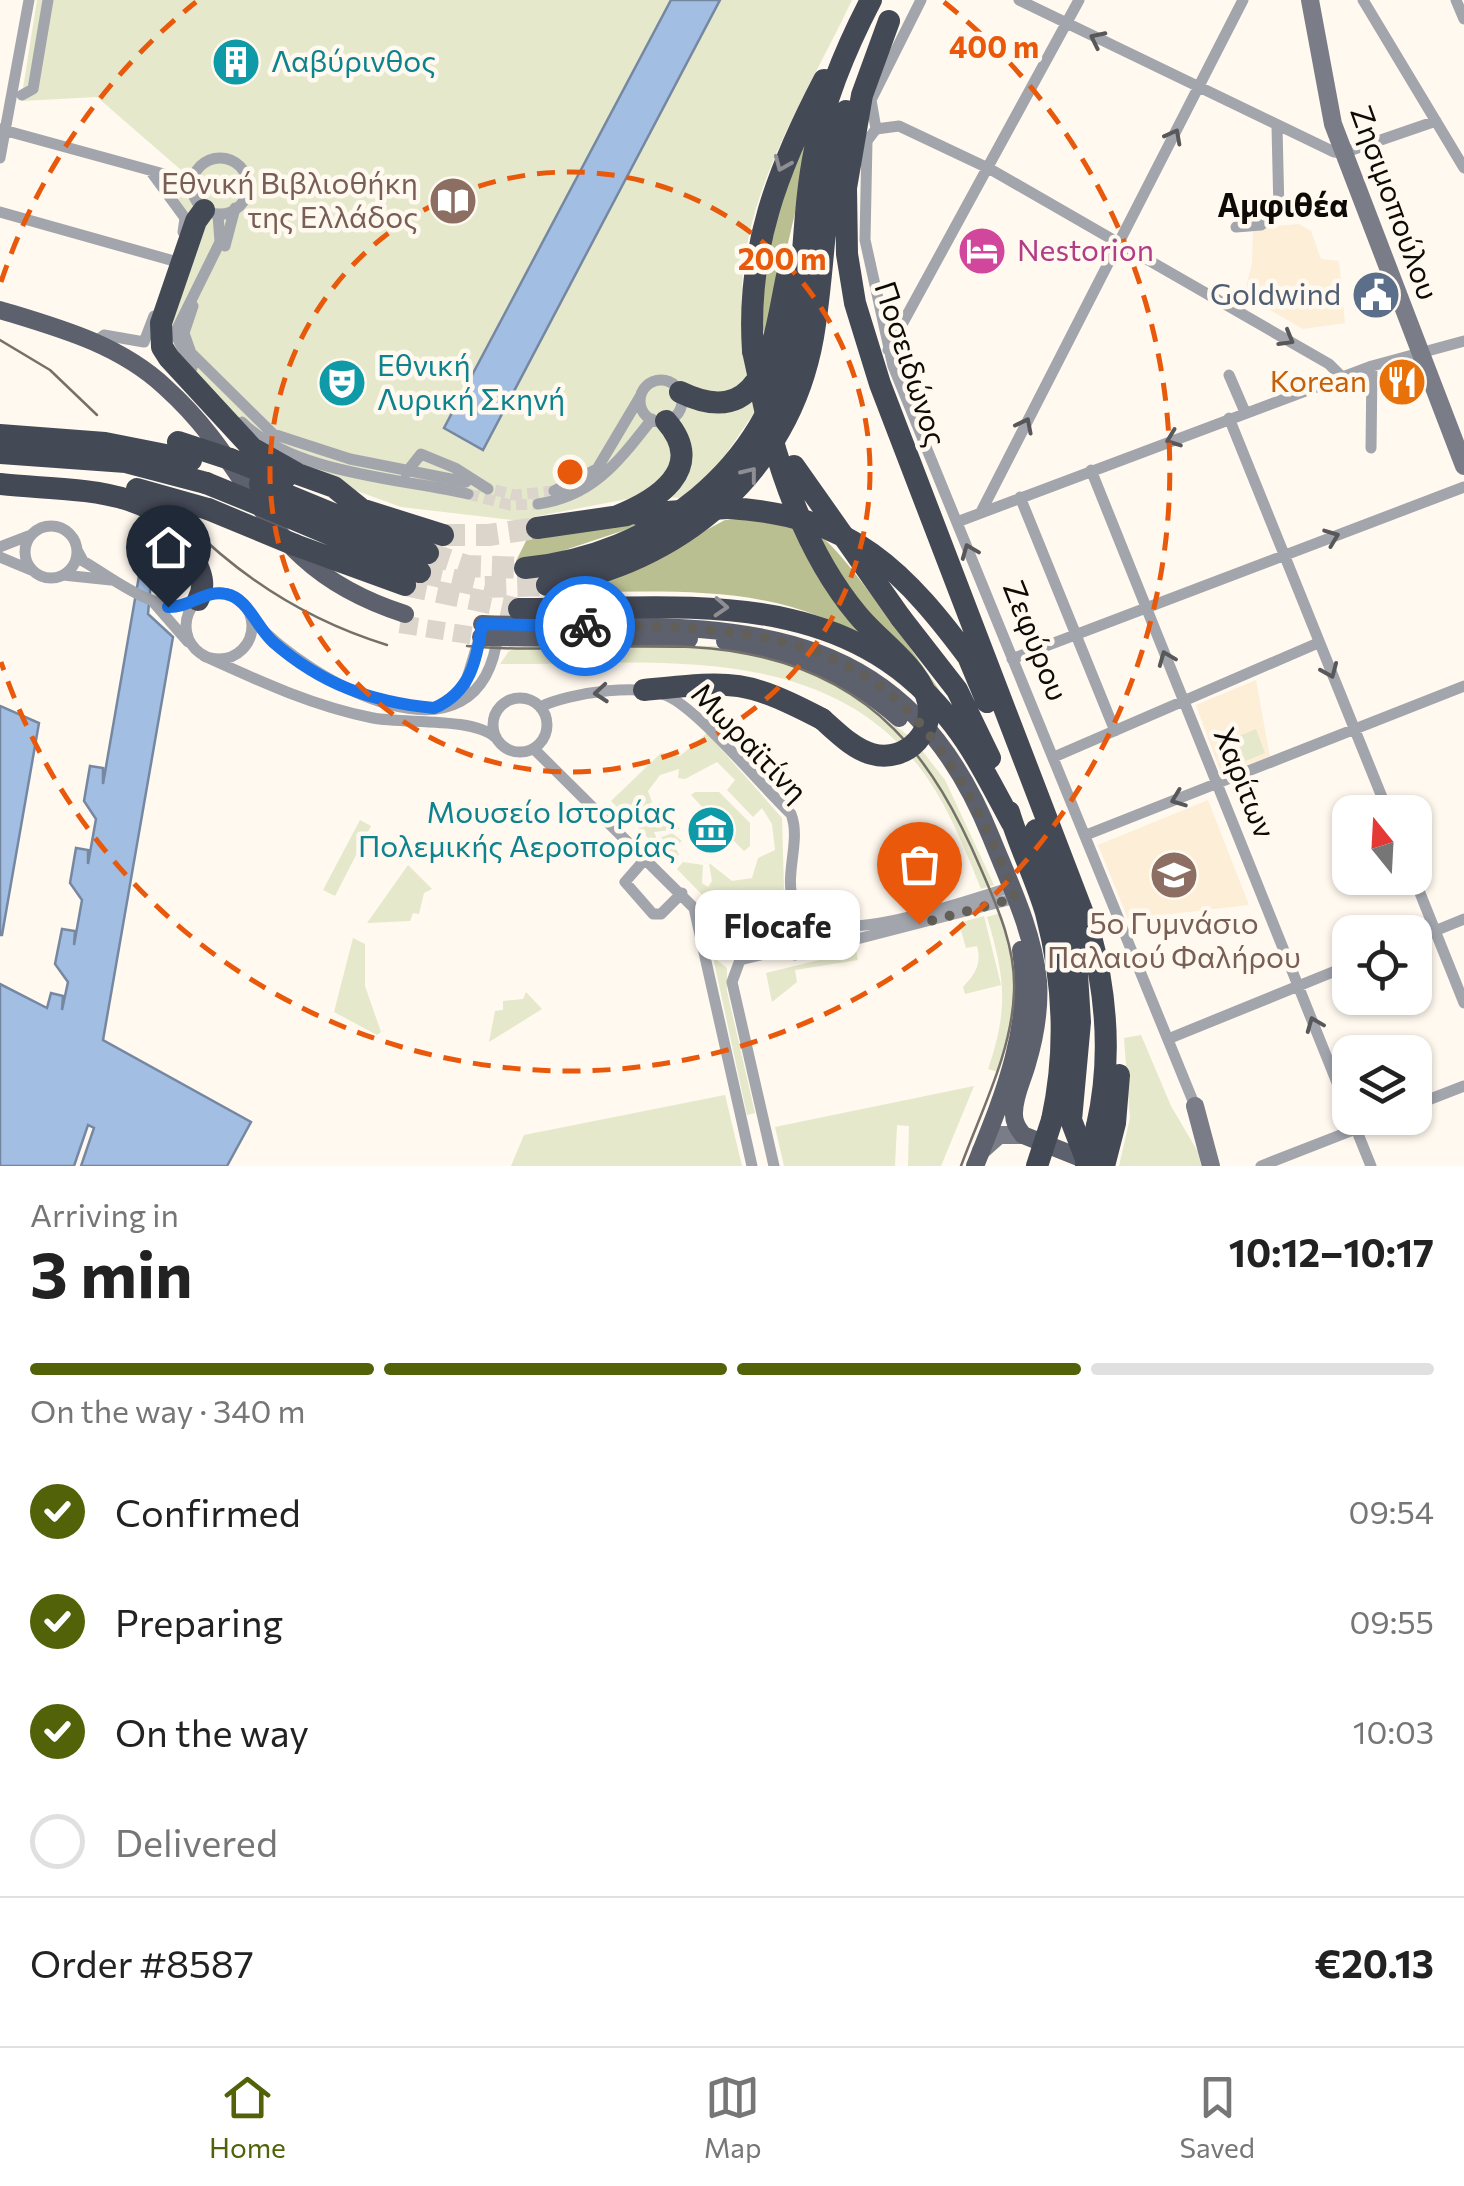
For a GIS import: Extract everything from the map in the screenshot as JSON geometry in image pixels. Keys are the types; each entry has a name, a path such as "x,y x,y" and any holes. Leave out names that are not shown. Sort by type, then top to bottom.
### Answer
{"highway":[{"path":"680,392 723,403 746,394 762,378 830,94 866,9"},
{"path":"644,690 739,684 778,694 822,719 864,751 888,756 906,750 920,737 929,706 923,687 858,614 824,565 800,514 761,391 753,351 755,268 771,192 797,131 866,9"},
{"path":"547,585 617,569 682,536 731,497 768,450 796,394 809,356 838,138 864,64 894,10"},
{"name":"Ποσειδώνος","path":"894,10 862,95 849,162 845,223 850,278 874,369 973,646 1006,715 1072,876 1096,955 1106,1034 1093,1164"},
{"path":"525,568 582,559 656,529 703,497 752,439 790,350 810,175"},
{"path":"202,214 177,262 160,332 168,358 252,448 298,474 334,487 364,512"},
{"path":"761,391 801,478 957,690 988,753 1046,913 1060,990 1062,1059 1052,1120 1037,1166"},
{"path":"0,420 98,426 443,535"},
{"path":"625,516 646,505 672,483 680,449 659,420"},
{"path":"0,435 184,451"},
{"path":"0,453 126,462 206,483 418,570"},
{"path":"236,468 418,570"},
{"path":"0,472 128,487 208,510 295,545 418,570"},
{"path":"0,484 130,500 157,510 178,527 189,546 203,581 196,602"},
{"name":"Ποσειδώνος","path":"537,528 726,508 789,516 866,549 915,588 973,646"},
{"path":"519,608 732,608 825,629 883,658 919,685 954,724 1012,823"},
{"path":"973,646 1088,887 1112,962 1118,1001 1119,1085 1093,1164"},
{"path":"973,646 1070,927 1080,1022 1070,1120 1093,1164"}],"main road":[{"path":"0,310 95,342 150,374 178,400 302,561 348,593 402,619 345,602 294,567 182,418 142,380 93,349 0,320"},
{"path":"490,631 730,641 788,654 825,668 869,694 924,741 958,790 1033,950 1038,988 1033,1043 1014,1110 1022,1135 1093,1164"},
{"path":"977,1162 1013,1063 1024,1008 1022,952 1009,894"}],"street":[{"path":"0,158 29,0"},
{"path":"22,95 33,89 48,0"},
{"name":"Ζεφύρου","path":"921,0 871,100 876,129 867,142 862,201 878,314 888,350 1195,1106 1211,1166"},
{"path":"1018,0 1277,127 1344,153 1436,121"},
{"path":"888,350 1079,0"},
{"path":"980,512 1243,0"},
{"path":"1363,0 1464,168"},
{"path":"1456,0 1464,19"},
{"name":"Ζησιμοπούλου","path":"1313,3 1332,121 1464,466"},
{"path":"876,129 899,126 990,169 1329,364 1342,376"},
{"path":"1236,226 1261,225 1279,212 1277,127"},
{"path":"3,130 193,182"},
{"path":"219,156 237,161 246,183 235,208 225,246 184,325 191,353 273,434 467,488 394,481 286,453 259,438 189,365 177,344 177,320 220,242 196,203 193,182 219,156"},
{"path":"152,173 202,214 235,208"},
{"path":"0,212 177,262 144,342 104,335 95,342"},
{"path":"878,314 886,322 904,323"},
{"path":"957,522 1342,376 1419,350 1464,341"},
{"path":"1371,448 1372,366"},
{"path":"1229,375 1245,412"},
{"path":"538,504 569,498 595,486 659,420 680,410 680,392 663,380 650,384 597,469 554,491"},
{"path":"642,395 642,406 659,420"},
{"path":"1230,418 1381,795"},
{"path":"406,473 421,454 455,468 488,489"},
{"name":"Χαρίτων","path":"1091,470 1332,1070"},
{"path":"1012,659 1464,486"},
{"path":"1020,497 1115,731"},
{"path":"0,548 45,526 60,527 72,536 83,560 152,600 168,607 196,602 216,593 235,597 271,640 332,685 402,704 434,708 464,688 490,631"},
{"path":"32,533 24,547 32,570"},
{"path":"63,575 74,564 77,550"},
{"path":"0,556 46,578 63,575 120,582"},
{"path":"152,600 200,652 324,706 374,718 464,725 495,737 512,751 534,749 546,733 540,707 516,698 496,712 464,725"},
{"path":"196,602 186,632 200,652 224,659 244,647 271,640"},
{"path":"252,619 244,647 244,666 254,678"},
{"path":"1054,757 1318,643"},
{"path":"1086,836 1464,686"},
{"name":"Μωραϊτίνη","path":"540,707 572,696 644,690 675,699 791,814 791,892 801,915"},
{"path":"495,737 496,712"},
{"path":"534,749 694,908 752,1166"},
{"path":"646,858 625,882 653,914 660,914 682,893"},
{"path":"771,1165 732,982 736,954 791,892"},
{"path":"703,942 718,951 736,954 780,950 796,955 1009,894"},
{"path":"1421,895 1464,1004"},
{"path":"796,955 786,935 801,915 844,928 872,931"},
{"path":"1432,931 1464,919"},
{"path":"1168,1039 1332,972"},
{"path":"1432,1098 1464,1086"},
{"path":"743,1123 763,1118"},
{"path":"1260,1166 1332,1130"},
{"path":"977,1162 995,1137 1022,1135"},
{"name":"Χαρίτων","path":"1358,1135 1370,1166"}],"shaded area":[{"path":"1299,224 1311,231 1321,259 1339,261 1345,323 1303,329 1244,295 1252,263 1253,228"},
{"path":"1256,680 1270,757 1222,776 1196,705"},
{"name":"5ο Γυμνάσιο Παλαιού Φαλήρου","path":"1208,800 1249,905 1128,919 1098,845"}],"green space":[{"path":"37,0 852,0 767,175 746,249 742,318 756,410 719,464 684,498 643,496 533,517 530,522 401,507 291,467 163,363 191,219 165,188 181,170 97,97 21,101"},
{"path":"820,105 766,338 760,312 760,283 766,252 785,188"},
{"path":"725,520 775,523 822,538 871,594 960,723 874,646 801,610 723,595 562,592 641,565"},
{"path":"646,523 535,560 516,561 528,537"},
{"path":"527,645 719,646 820,671 913,739 945,780 994,885 981,889 951,819 928,779 888,733 841,701 789,680 734,669 675,663 500,664 509,651"},
{"path":"1256,729 1265,753 1226,769 1217,745"},
{"path":"707,733 782,818 784,889 732,941 711,904 677,869 683,862 703,865 702,883 708,887 712,881 709,863 732,881 752,878 758,858 775,850 772,824 762,808 753,817 727,790 735,780 717,762 685,779 678,778 679,769 660,775 648,791 652,802 636,817 627,817 611,801 661,753 680,756"},
{"path":"719,792 750,823 750,846 744,851 729,836 733,821 720,807 705,810 691,795"},
{"path":"659,807 680,829 654,832 657,839 672,833 682,841 675,846 679,855 670,862 637,826"},
{"path":"360,820 371,826 335,896 323,890"},
{"path":"408,865 432,889 424,893 419,914 413,913 410,921 367,923"},
{"path":"1001,913 1011,954 1014,992 998,1072 988,1069 1002,1010 1001,975 987,917"},
{"path":"984,916 1001,985 965,994 963,987 979,958 977,946 966,948 959,923"},
{"path":"353,938 365,944 365,986 381,1032 377,1035 334,1012"},
{"path":"856,951 858,960 795,970 797,982 772,1002 766,973"},
{"path":"713,957 727,968 727,991 755,1113 747,1115"},
{"path":"526,992 542,1009 489,1042 495,1011 503,1010 503,1001 523,999"},
{"path":"1141,1035 1171,1106 1198,1152 1201,1166 1119,1166 1130,1118 1124,1038"},
{"path":"974,1086 941,1166 908,1166 909,1126 897,1125 895,1166 784,1166 775,1127"},
{"path":"725,1095 742,1166 511,1166 524,1135"}],"water":[{"path":"671,0 720,0 483,450 444,428"},
{"path":"155,538 148,614 173,637 103,1040 251,1122 227,1166 81,1166 94,1128 88,1125 74,1166 0,1166 0,984 47,1008 51,993 63,996 62,1010 68,982 55,964 62,929 75,931 74,945 82,900 70,883 76,848 88,850 88,864 96,819 84,801 90,766 103,768 103,784 139,576 139,542"},
{"path":"0,706 39,723 2,935 0,935"}],"tunnel":[{"path":"479,486 515,495 554,491"},
{"path":"468,494 510,505 538,504"},
{"path":"443,535 489,535 537,528"},
{"path":"428,553 467,566 525,568"},
{"path":"420,572 485,587 547,585"},
{"path":"405,585 519,609"},
{"path":"400,624 481,637"}],"tram line":[{"path":"0,340 50,370 97,415"},
{"path":"185,521 278,596 331,624 387,645"},
{"path":"467,646 679,646 748,654 831,682 894,729 919,758 962,829 999,914 1012,960 1014,992 1008,1037 961,1166"}],"way so far":[{"path":"585,626 708,628 751,632 792,642 868,678 902,704 931,734 967,786 1016,898 919,924"}],"place":[{"name":"Λαβύρινθος","path":"236,62"},
{"name":"Εθνική Βιβλιοθήκη της Ελλάδος","path":"453,201"},
{"name":"Nestorion","path":"982,251"},
{"name":"Goldwind","path":"1376,295"},
{"name":"Korean","path":"1402,382"},
{"name":"Εθνική Λυρική Σκηνή","path":"342,383"},
{"name":"Μουσείο Ιστορίας Πολεμικής Αεροπορίας","path":"711,830"},
{"name":"5ο Γυμνάσιο Παλαιού Φαλήρου","path":"1174,875"},
{"name":"Flocafe","path":"919,924"}],"district":[{"name":"Αμφιθέα","path":"1283,206"}],"route":[{"path":"168,607 194,604 216,593 235,597 271,640 332,685 360,695 434,708 464,688 477,658 482,624 585,626"}]}
